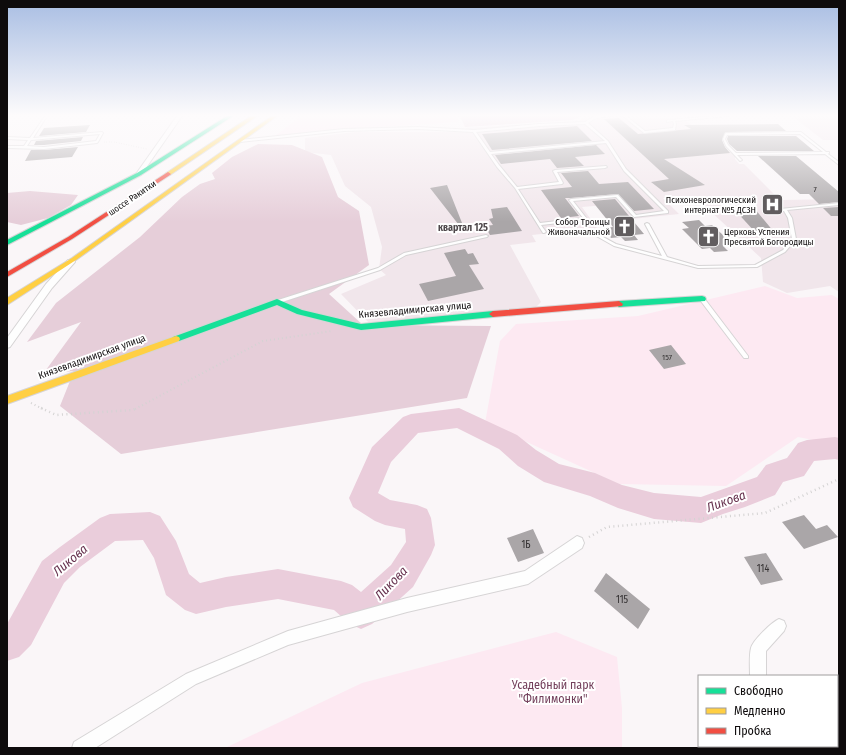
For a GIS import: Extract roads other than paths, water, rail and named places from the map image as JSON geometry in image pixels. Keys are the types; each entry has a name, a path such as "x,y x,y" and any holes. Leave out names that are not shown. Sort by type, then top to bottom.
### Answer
{"street":[{"path":"139,174 155,151"},
{"path":"7,243 139,174 175,151"},
{"name":"шоссе Ракитки","path":"7,275 108,214 202,151"},
{"path":"7,302 74,259 226,151"},
{"path":"7,345 49,286 74,259"},
{"name":"Князевладимирская улица","path":"7,400 277,302 300,312 362,327 539,310 682,299 702,299"},
{"path":"80,748 191,679 288,638 407,606 528,577 578,543"},
{"path":"758,675 758,648 779,626"}],"lane":[{"path":"509,151 490,153 498,166 516,188 544,232"},
{"path":"539,224 585,219 571,200 617,196 635,216 667,212 625,170 612,151"},
{"path":"734,151 740,160"},
{"path":"824,151 839,164"},
{"path":"737,154 828,154"},
{"path":"516,188 561,183 555,171 605,167"},
{"path":"593,233 615,244 698,267 756,266 784,251 794,239 790,218 783,210 839,204"},
{"path":"648,224 665,258"},
{"path":"277,302 379,269 405,254 486,236"},
{"path":"702,299 746,357"}],"waterway":[{"name":"Ликова","path":"7,645 20,634 53,572 70,557 110,528 150,526 166,551 177,584 196,599 226,592 278,584 341,596 361,613 402,576 421,545 417,518 385,512 362,498 381,455 411,424 459,418 508,442 527,458 553,474 595,485 618,496 654,506 701,510 766,486 775,473 795,468 807,451 835,448 839,449"}],"place":[{"name":"Психоневрологический интернат №5 ДСЗН","path":"772,205"},
{"name":"Собор Троицы Живоначальной","path":"625,227"},
{"name":"Церковь Успения Пресвятой Богородицы","path":"708,237"}],"district":[{"name":"квартал 125","path":"463,228"}],"park label":[{"name":"Усадебный парк \"Филимонки\"","path":"553,692"}]}
